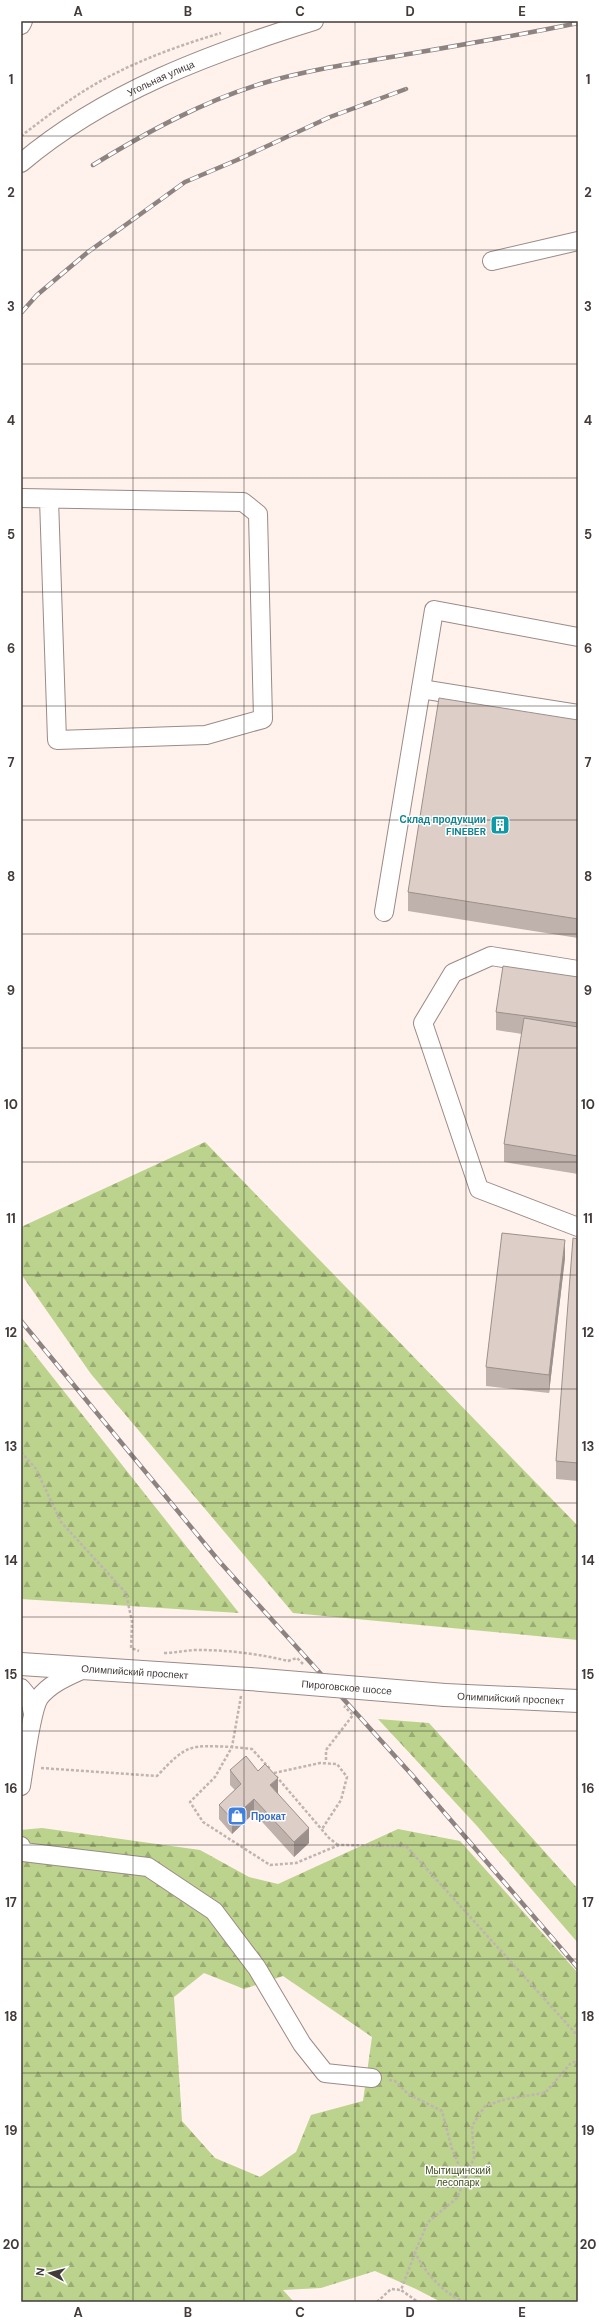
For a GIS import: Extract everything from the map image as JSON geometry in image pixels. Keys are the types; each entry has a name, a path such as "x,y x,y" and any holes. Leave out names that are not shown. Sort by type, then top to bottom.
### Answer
{"main road":[{"name":"Олимпийский проспект","path":"21,1664 86,1668 247,1688"},
{"name":"Пироговское шоссе","path":"247,1688 445,1695"},
{"name":"Олимпийский проспект","path":"445,1695 578,1701"}],"street":[{"path":"21,25 23,21"},
{"name":"Угольная улица","path":"21,163 36,150 97,110 153,80 246,44 314,21"},
{"path":"492,261 578,241"},
{"path":"21,498 243,502 258,514 263,719 206,735 57,740 49,499"},
{"path":"384,912 434,610 578,637"},
{"path":"421,689 578,714"},
{"path":"578,970 491,956 453,973 423,1023 479,1189 578,1227"},
{"path":"21,1786 33,1714 39,1699 49,1688 86,1668"},
{"path":"21,1688 30,1699 33,1714"},
{"path":"21,1846 23,1852 148,1867 214,1911 257,1968 302,2044 325,2074 372,2078"}],"path":[{"path":"21,1452 36,1469 61,1522 126,1594 132,1622 131,1648"},
{"path":"247,1688 242,1695 232,1747 215,1777 190,1802 203,1822 270,1865 296,1863 339,1845 406,1846 578,2036"},
{"path":"25,1767 157,1776 178,1754 197,1745 252,1749 322,1829 339,1845"},
{"path":"274,1773 320,1763 336,1764 347,1778 341,1800 322,1829"},
{"path":"401,2290 428,2222 457,2198 474,2158 472,2126 485,2106 506,2099 545,2093 571,2063 578,2061"},
{"path":"372,2078 395,2081 408,2094 442,2111 452,2149 465,2179"},
{"path":"415,2252 421,2265 452,2298 464,2302"},
{"path":"377,2302 391,2289 401,2290 418,2302"}],"green space":[{"path":"205,1142 578,1526 578,1640 293,1613 91,1374 21,1274 21,1227"},
{"path":"21,1337 239,1613 21,1599"},
{"path":"378,1719 429,1723 578,1889 578,1943 477,1826"},
{"name":"Мытищинский лесопарк","path":"42,1828 200,1850 249,1877 278,1884 398,1829 460,1841 578,1973 578,2302 441,2302 375,2271 321,2288 283,2290 294,2302 21,2302 21,1830","holes":["204,1973 244,1989 283,1976 372,2037 363,2101 311,2115 296,2152 260,2177 215,2158 182,2121 174,1997"]}],"building":[{"name":"Склад продукции FINEBER","path":"439,698 578,720 578,919 408,892"},
{"path":"503,966 578,977 578,1023 496,1012"},
{"path":"524,1018 578,1027 578,1156 504,1144"},
{"path":"502,1233 565,1240 549,1375 486,1367"},
{"path":"573,1238 578,1239 578,1463 556,1461"},
{"path":"246,1756 258,1771 265,1764 278,1778 270,1785 309,1828 294,1842 254,1799 232,1819 219,1805 241,1784 230,1770"}],"railway":[{"path":"93,165 155,129 199,107 244,89 267,82 301,73 578,23"},
{"path":"21,313 37,295 88,252 185,182 330,117 406,89"},
{"path":"21,1321 219,1561 412,1775 578,1968"}],"place":[{"name":"Склад продукции FINEBER","path":"500,825"},
{"name":"Прокат","path":"237,1816"}]}
